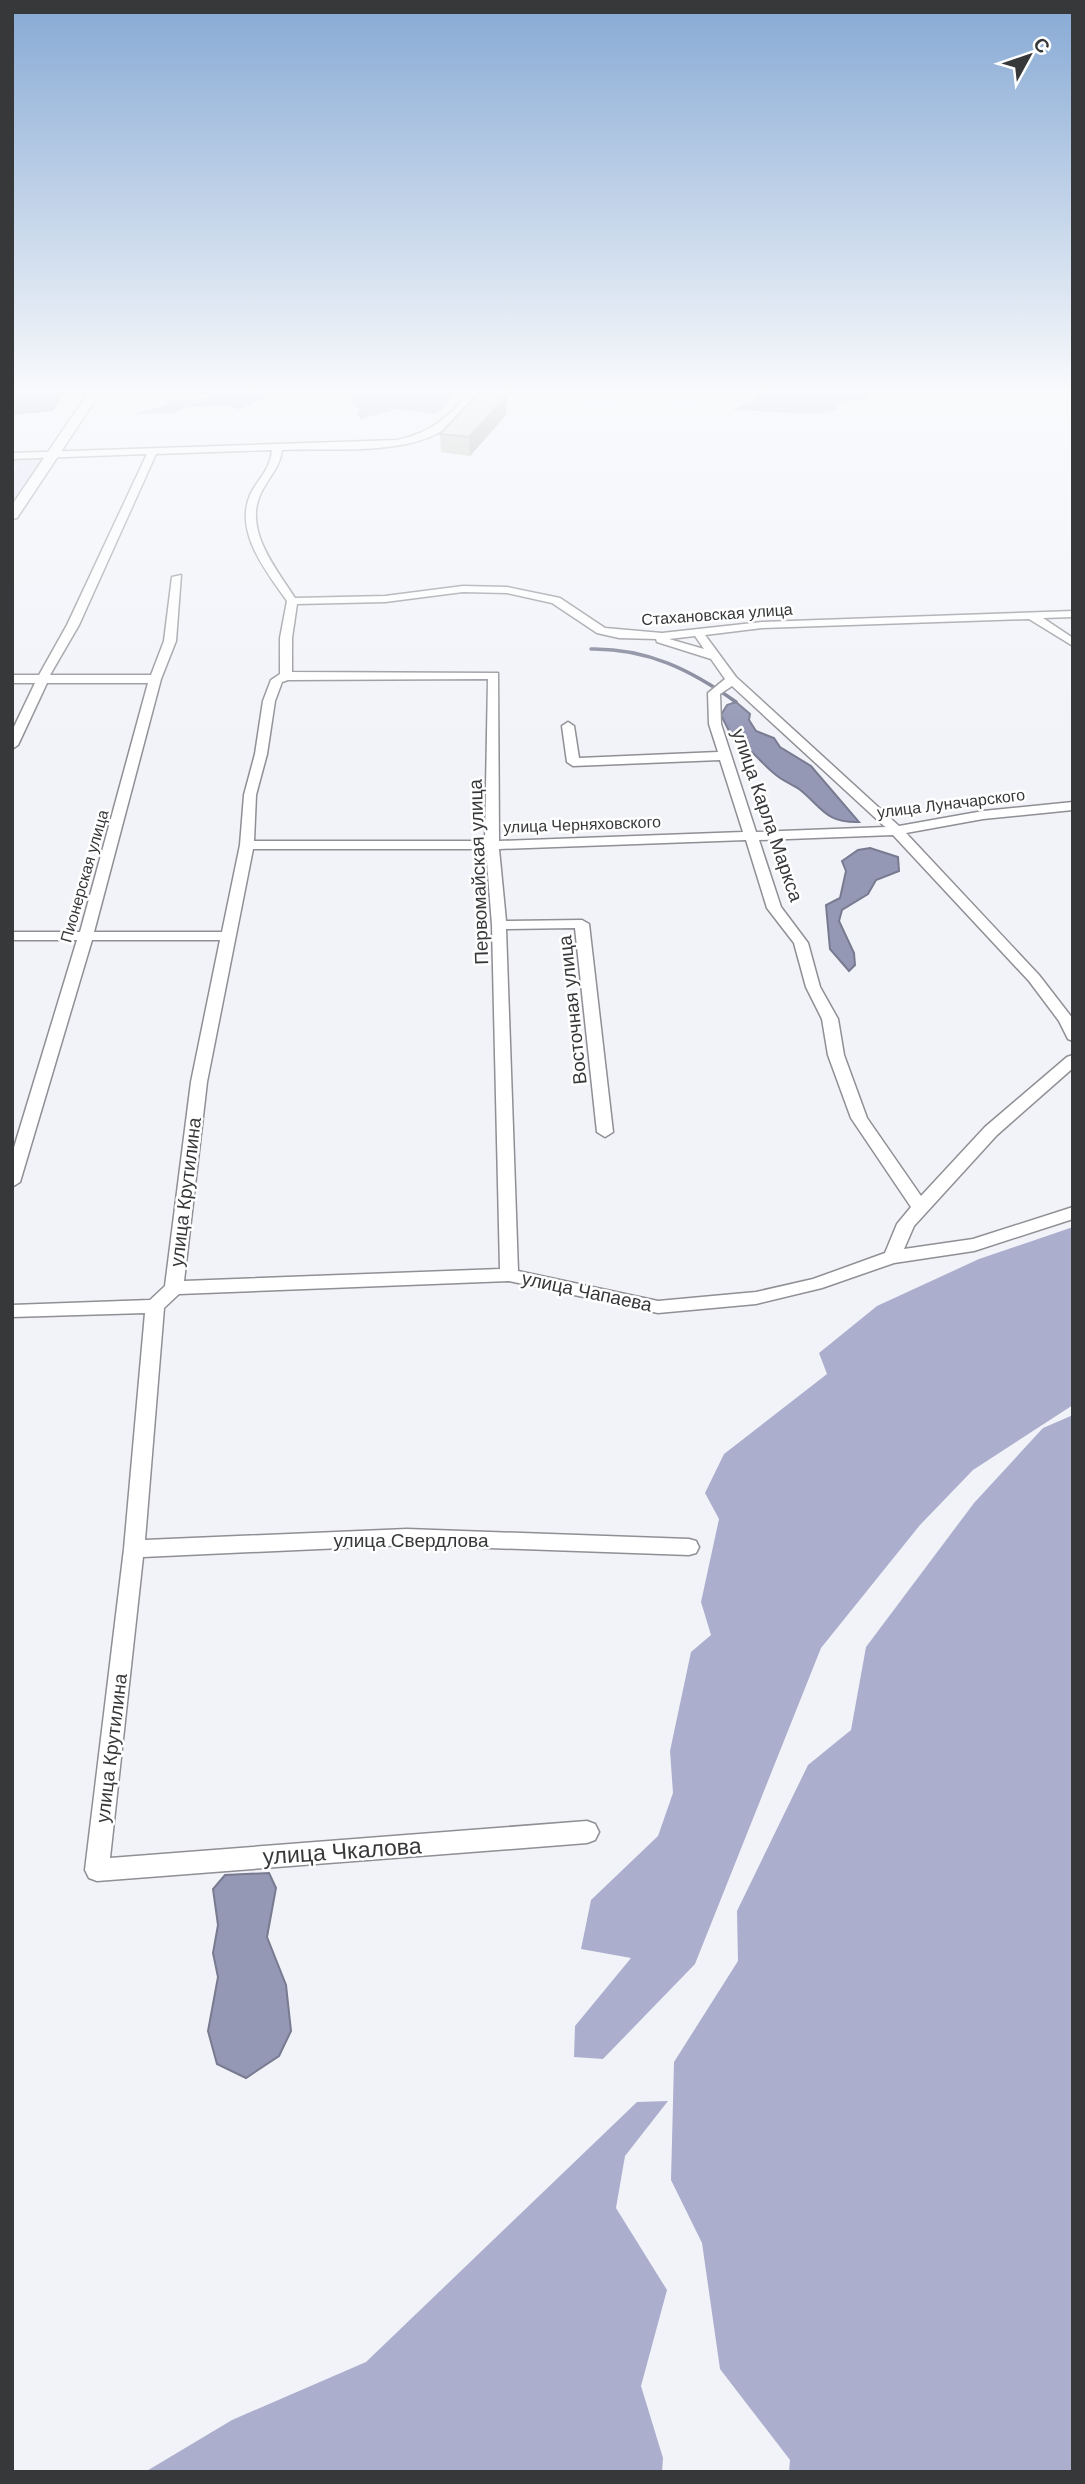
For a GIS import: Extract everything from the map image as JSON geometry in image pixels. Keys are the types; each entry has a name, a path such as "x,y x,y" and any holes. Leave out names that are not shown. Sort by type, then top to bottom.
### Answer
{"street":[{"path":"12,745 42,680 73,625 128,506"},
{"path":"249,506 247,512 265,558 292,601 286,638 286,676"},
{"name":"Пионерская улица","path":"12,1182 86,936 155,679 170,641 177,577"},
{"name":"Стахановская улица","path":"292,601 385,599 463,589 507,590 556,600 601,631 640,635 762,625 1073,614"},
{"path":"1032,616 1073,643"},
{"path":"697,631 732,680 896,831 1034,978 1066,1020 1073,1036"},
{"path":"640,635 700,649 715,656"},
{"name":"Первомайская улица","path":"286,676 494,675 492,845 499,925 509,1275"},
{"name":"улица Крутилина","path":"97,1870 134,1549 155,1306 174,1288 199,1082 247,845 250,795 261,754 269,701 278,680 286,676"},
{"path":"12,679 155,679"},
{"name":"улица Карла Маркса","path":"732,680 714,693 715,724 723,756 774,908 802,943 813,987 830,1020 836,1055 859,1118 920,1208"},
{"path":"568,726 573,762 723,756"},
{"name":"улица Луначарского","path":"750,835 896,831 983,816 1073,806"},
{"name":"улица Черняховского","path":"247,845 492,845 750,835"},
{"name":"Восточная улица","path":"499,925 582,924 604,1132"},
{"path":"12,936 230,936"},
{"path":"892,1257 906,1224 920,1208 991,1131 1073,1060"},
{"path":"892,1257 975,1245 1073,1213"},
{"name":"улица Чапаева","path":"174,1288 509,1275 658,1307 756,1298 816,1284 892,1257"},
{"path":"12,1311 155,1306"},
{"name":"улица Свердлова","path":"134,1549 407,1536 689,1547"},
{"name":"улица Чкалова","path":"97,1870 587,1832"}],"shaded area":[{"path":"736,702 750,714 749,720 756,731 774,738 780,747 811,766 859,822 831,817 799,789 776,775 747,748 734,741 721,715 727,705"},
{"path":"870,848 898,857 899,871 876,880 868,894 842,910 839,921 854,953 855,965 849,971 830,949 826,905 840,898 846,871 842,861 858,850"},
{"path":"1073,1227 1073,1405 973,1470 920,1525 821,1648 695,1964 603,2059 574,2057 575,2026 631,1958 581,1949 591,1900 658,1836 673,1793 670,1751 691,1652 711,1635 701,1602 719,1519 705,1493 724,1454 827,1374 819,1353 877,1306 979,1259"},
{"path":"1073,1415 1073,2472 789,2472 790,2460 720,2369 702,2243 671,2180 674,2062 738,1961 737,1911 808,1765 851,1730 866,1647 974,1503 1043,1428"},
{"path":"269,1873 276,1888 267,1937 286,1985 291,2031 279,2056 246,2078 217,2064 208,2031 218,1977 213,1953 218,1925 213,1889 225,1875"},
{"path":"668,2101 625,2156 616,2208 667,2290 641,2386 663,2458 662,2472 145,2472 232,2420 366,2362 637,2102"}],"waterway":[{"path":"591,649 631,652 668,663 702,680 736,702"}]}
